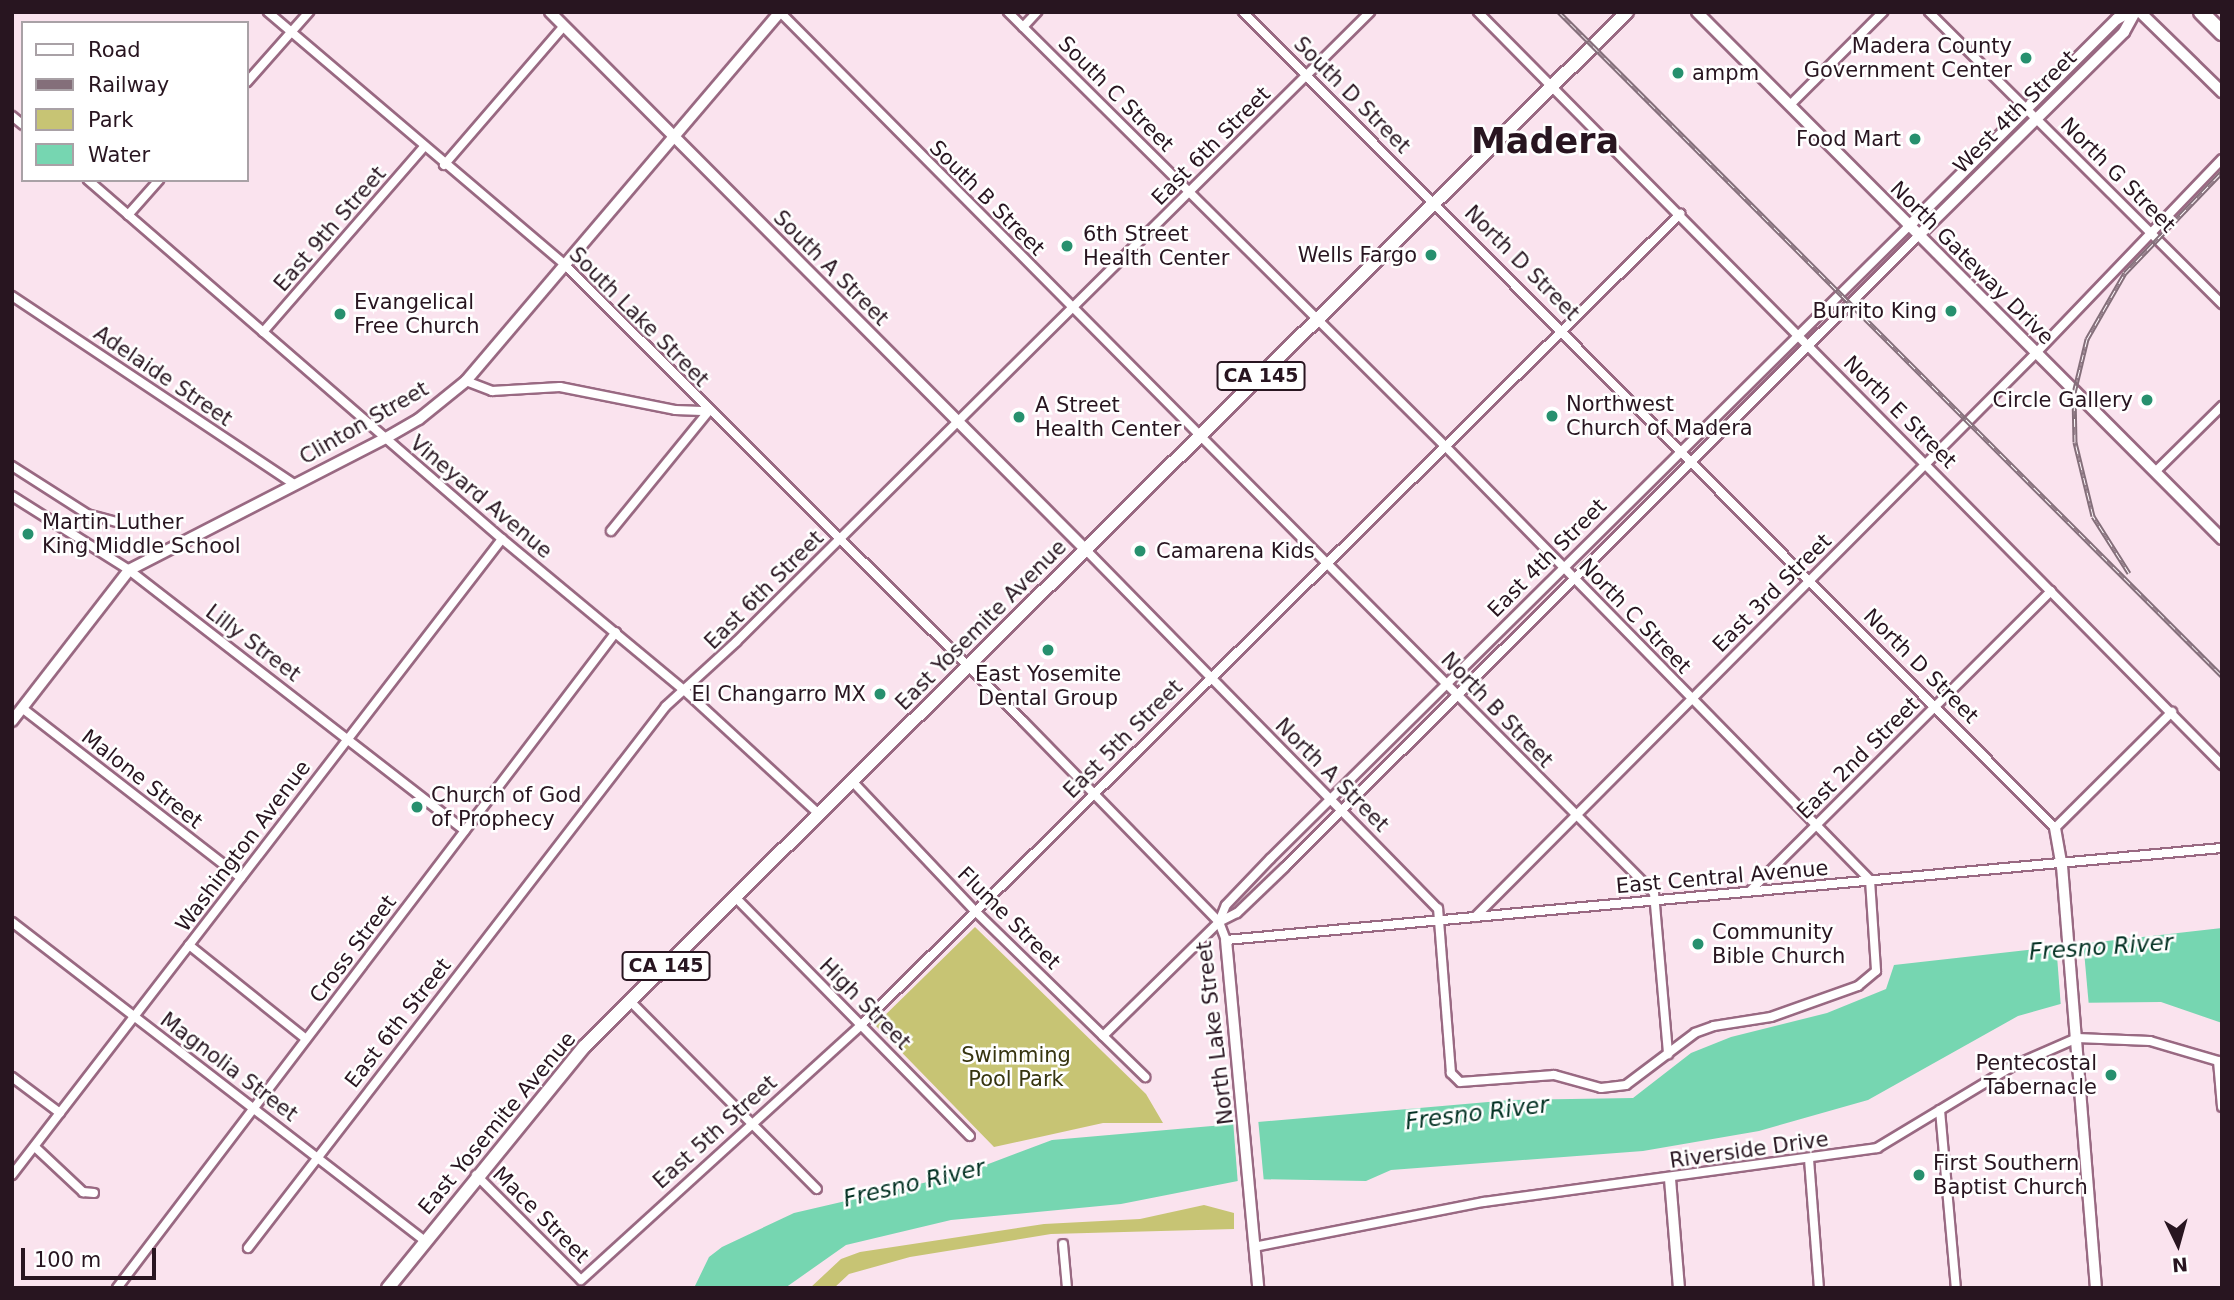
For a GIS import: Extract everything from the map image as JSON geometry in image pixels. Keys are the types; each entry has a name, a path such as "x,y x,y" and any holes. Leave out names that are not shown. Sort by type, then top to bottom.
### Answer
{"highway":[{"path":"2201,12 2222,33"}],"main road":[{"name":"East Yosemite Avenue","path":"388,1288 555,1077 1627,12"},
{"name":"North Gateway Drive","path":"1697,12 2222,539"},
{"name":"West 4th Street","path":"1908,226 2117,19 2135,12"},
{"name":"West 4th Street","path":"1918,236 2124,32 2135,12"},
{"path":"2135,12 2222,92"}],"street":[{"name":"South Lake Street","path":"268,12 423,148 566,266 709,411 969,666"},
{"path":"248,81 309,12"},
{"name":"South A Street","path":"550,12 1085,549"},
{"name":"Clinton Street","path":"12,721 129,570 386,438 438,405 466,381 780,12"},
{"name":"South B Street","path":"780,12 1202,435"},
{"name":"South C Street","path":"1008,12 1318,319"},
{"path":"1023,27 1037,12"},
{"name":"South D Street","path":"1243,12 1436,203"},
{"name":"East 6th Street","path":"248,1248 317,1155 666,706 841,538 1370,12"},
{"name":"North E Street","path":"1478,12 2222,765"},
{"path":"1790,105 1883,12"},
{"name":"North G Street","path":"1929,12 2222,304"},
{"path":"443,165 564,26"},
{"name":"East 9th Street","path":"263,332 423,148"},
{"name":"East 3rd Street","path":"1475,917 2035,354 2149,230 2222,159"},
{"name":"Vineyard Avenue","path":"90,182 502,539 684,690 819,814"},
{"path":"128,215 157,182"},
{"name":"North D Street","path":"1436,203 2055,828"},
{"name":"East 5th Street","path":"581,1280 749,1122 861,1025 1209,677 1680,214"},
{"name":"East 4th Street","path":"1219,922 1226,905 1331,798 1908,226"},
{"name":"East 4th Street","path":"1103,1037 1219,922 1237,913 1918,236"},
{"name":"Adelaide Street","path":"12,296 295,485"},
{"name":"North C Street","path":"1318,319 1565,567 1691,700 1870,880"},
{"path":"466,381 492,391 560,387 675,410 709,411"},
{"path":"2155,472 2222,406"},
{"path":"611,531 709,411"},
{"name":"North B Street","path":"1202,435 1654,893 1655,901"},
{"path":"12,466 87,514 116,522"},
{"name":"Lilly Street","path":"12,496 129,570 348,737 465,831"},
{"name":"Washington Avenue","path":"12,1175 502,539"},
{"name":"North A Street","path":"1085,549 1438,909 1451,1073 1460,1082 1554,1075 1614,1087 1640,1077 1668,1054"},
{"name":"East 2nd Street","path":"1750,891 2051,591"},
{"name":"Cross Street","path":"117,1288 616,632"},
{"name":"North Lake Street","path":"969,666 1219,922 1226,940 1258,1288"},
{"name":"Malone Street","path":"22,708 241,878"},
{"path":"2096,1288 2062,866 2055,828 2172,712"},
{"name":"Flume Street","path":"852,781 975,911 1145,1077"},
{"name":"East Central Avenue","path":"1226,940 1870,880 2062,866 2222,848"},
{"path":"1668,1054 1695,1033 1714,1026 1772,1017 1871,979 1877,961 1870,880"},
{"name":"High Street","path":"735,897 970,1136"},
{"path":"1655,901 1668,1054"},
{"name":"Magnolia Street","path":"12,922 425,1241"},
{"path":"189,945 306,1039"},
{"path":"630,1001 817,1189"},
{"name":"Riverside Drive","path":"1254,1247 1484,1202 1670,1179 1877,1148 2013,1066 2077,1038 2150,1041 2220,1062"},
{"path":"2220,1062 2222,1107"},
{"path":"12,1077 60,1113"},
{"path":"1940,1110 1956,1288"},
{"path":"34,1147 83,1192 94,1193"},
{"path":"1809,1159 1819,1288"},
{"name":"Mace Street","path":"476,1175 581,1280"},
{"path":"1670,1179 1679,1288"},
{"path":"1063,1244 1067,1288"}],"green space":[{"name":"Swimming Pool Park","path":"975,927 1146,1094 1163,1123 1103,1123 994,1147 875,1025"},
{"path":"1204,1205 1234,1213 1234,1229 1051,1234 910,1257 849,1274 834,1288 810,1288 841,1259 860,1252 1044,1224 1140,1219"}],"water":[{"name":"Fresno River","path":"2222,928 2222,1023 2161,1002 2064,1003 2018,1016 1868,1100 1759,1131 1643,1151 1391,1170 1366,1181 1248,1179 1121,1204 951,1220 846,1245 785,1288 694,1288 709,1257 722,1247 794,1213 962,1174 1052,1140 1511,1100 1633,1098 1691,1053 1731,1037 1827,1013 1886,989 1894,965"}],"pier":[{"path":"2083,940 2089,1007 2061,1008 2056,943"},
{"path":"1258,1118 1264,1183 1238,1185 1233,1120"}],"railway":[{"path":"1559,12 2222,676"},
{"path":"2129,573 2093,516 2075,442 2074,393 2087,339 2125,273 2222,172"}],"place":[{"name":"Madera County Government Center","path":"2026,58"},
{"name":"ampm","path":"1678,73"},
{"name":"Food Mart","path":"1915,139"},
{"name":"6th Street Health Center","path":"1067,246"},
{"name":"Wells Fargo","path":"1431,255"},
{"name":"Burrito King","path":"1951,311"},
{"name":"Evangelical Free Church","path":"340,314"},
{"name":"Circle Gallery","path":"2147,400"},
{"name":"Northwest Church of Madera","path":"1552,416"},
{"name":"A Street Health Center","path":"1019,417"},
{"name":"Martin Luther King Middle School","path":"28,534"},
{"name":"Camarena Kids","path":"1140,551"},
{"name":"East Yosemite Dental Group","path":"1048,650"},
{"name":"El Changarro MX","path":"880,694"},
{"name":"Church of God of Prophecy","path":"417,807"},
{"name":"Community Bible Church","path":"1698,944"},
{"name":"Pentecostal Tabernacle","path":"2111,1075"},
{"name":"First Southern Baptist Church","path":"1919,1175"}],"district":[{"name":"Madera","path":"1545,141"}]}
